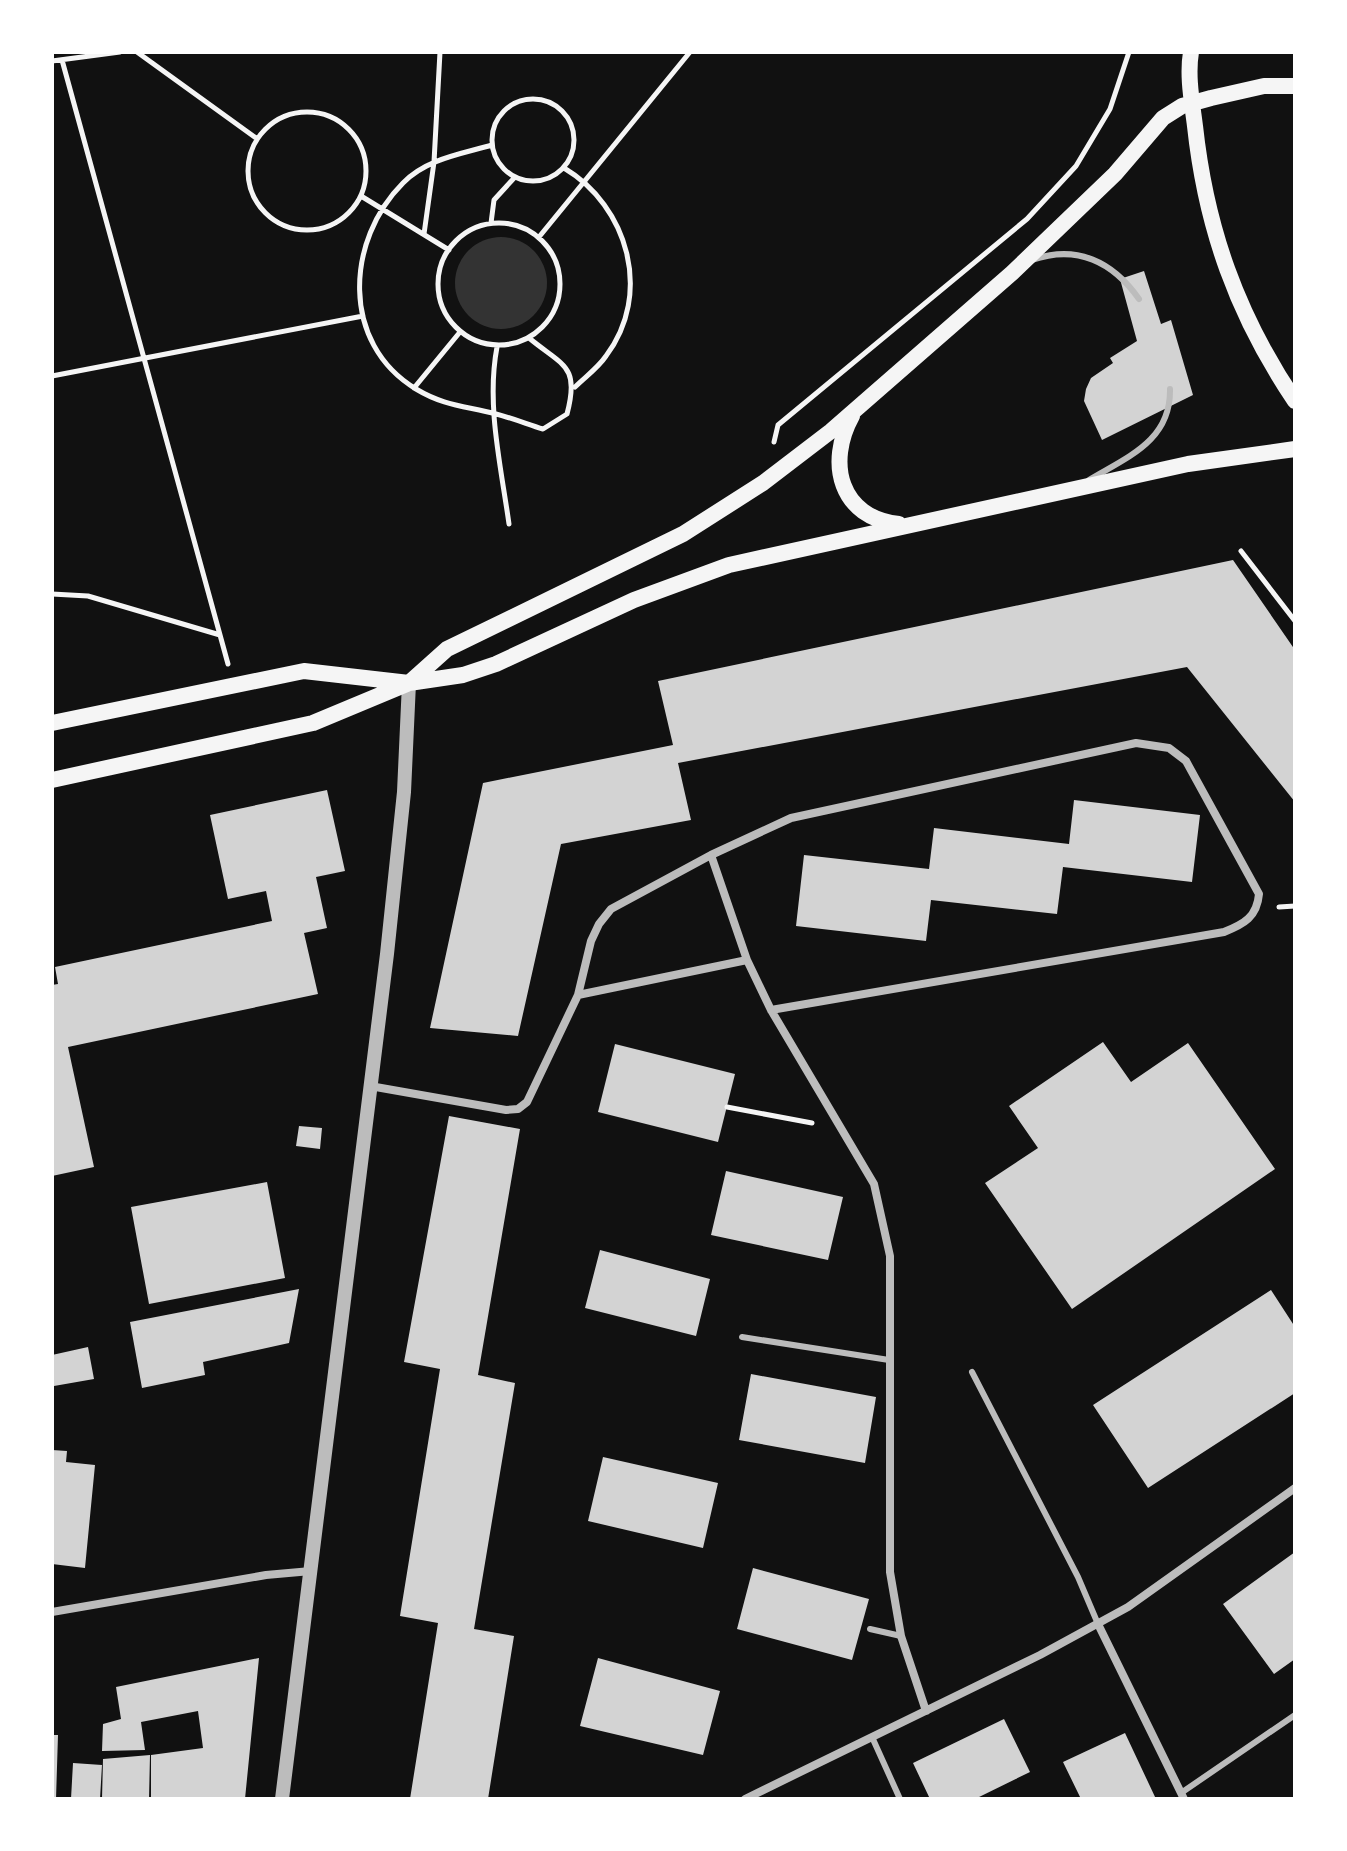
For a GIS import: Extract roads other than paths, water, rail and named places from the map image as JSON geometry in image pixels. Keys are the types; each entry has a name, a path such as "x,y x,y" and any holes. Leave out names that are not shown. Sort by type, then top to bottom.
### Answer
{"main road":[{"path":"1191,52 1192,103 1204,196 1225,270 1261,349 1295,401"},
{"path":"52,723 304,671 409,683 447,649 683,534 763,483 859,407 1012,273 1115,174 1154,126 1192,103 1264,86 1295,86"},
{"path":"859,407 840,442 839,464 845,488 859,510 872,518 897,524 916,523"},
{"path":"52,780 313,723 409,683 463,675 496,664 634,600 729,565 1188,464 1295,449"}],"street":[{"path":"282,1799 404,792 409,683"},
{"path":"370,1086 506,1110 518,1109 527,1102 578,995 591,941 611,909 711,855 791,818 1136,743 1169,748 1186,761 1259,894 1258,907 1245,923 1224,932 771,1010"},
{"path":"711,855 747,960 771,1010 874,1184 887,1230 888,1548 901,1636 926,1711"},
{"path":"578,995 747,960"},
{"path":"745,1799 1098,1624 1128,1607 1295,1488"},
{"path":"52,1612 266,1575 311,1571"},
{"path":"1098,1624 1183,1796"}],"lane":[{"path":"1012,273 1040,258 1081,255 1112,268 1139,299"},
{"path":"1076,488 1155,437 1167,416 1170,389"},
{"path":"742,1337 889,1360"},
{"path":"972,1372 1078,1577 1098,1624"},
{"path":"870,1629 901,1636"},
{"path":"1183,1796 1295,1715"},
{"path":"872,1737 900,1799"}]}
